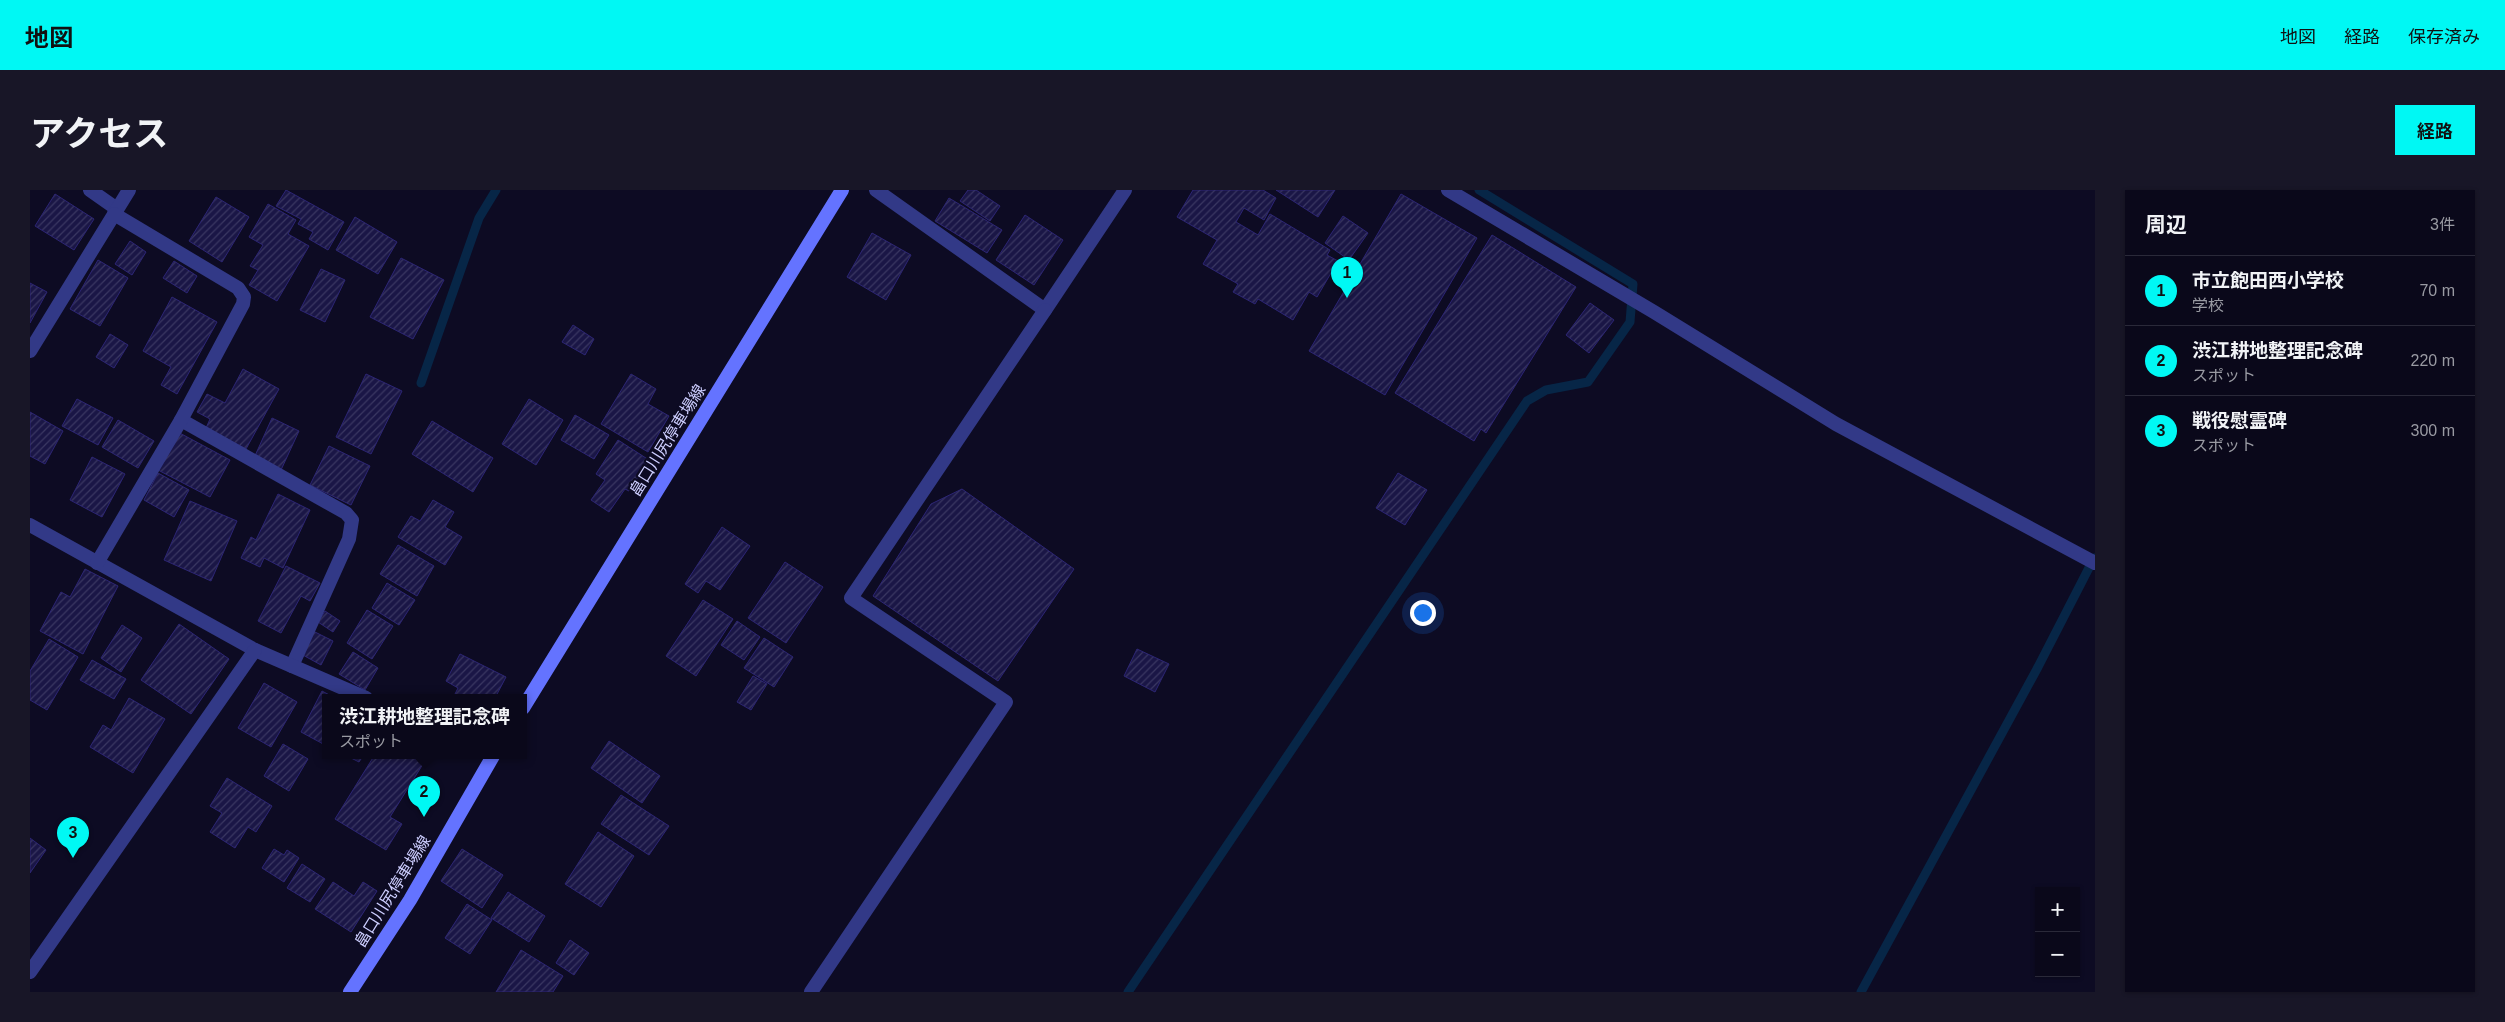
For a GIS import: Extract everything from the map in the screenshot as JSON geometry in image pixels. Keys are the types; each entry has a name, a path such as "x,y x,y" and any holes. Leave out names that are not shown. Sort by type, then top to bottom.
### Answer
{"main road":[{"name":"畠口川尻停車場線","path":"527,702 842,190"},
{"name":"畠口川尻停車場線","path":"350,992 410,900 491,759"}],"street":[{"path":"90,190 115,212 238,288 244,296 243,304 181,420 97,563"},
{"path":"30,350 129,190"},
{"path":"876,190 1045,310"},
{"path":"811,992 1006,702 851,598 1125,190"},
{"path":"1448,190 1654,312 1836,424 2095,563"},
{"path":"181,420 346,513 352,520 349,540 292,666"},
{"path":"30,526 255,650 357,694"},
{"path":"30,972 255,650"}],"building":[{"path":"286,190 344,222 328,250 309,239 313,232 298,224 301,219 276,206"},
{"path":"968,190 976,190 1000,206 990,221 960,201"},
{"path":"1193,190 1263,190 1276,198 1264,220 1244,208 1236,222 1258,235 1270,214 1330,250 1327,255 1338,261 1317,297 1309,292 1293,320 1258,299 1255,304 1233,292 1238,284 1203,264 1217,240 1177,217"},
{"path":"1276,190 1335,190 1318,217"},
{"path":"55,194 94,219 74,250 35,226"},
{"path":"1401,194 1477,238 1385,395 1309,351"},
{"path":"216,197 249,217 222,262 189,241"},
{"path":"949,198 1002,230 987,253 935,221"},
{"path":"268,204 296,220 288,234 309,246 277,301 249,285 258,270 250,266 263,245 249,237"},
{"path":"1025,215 1063,240 1034,285 996,260"},
{"path":"1343,216 1368,233 1349,260 1325,243"},
{"path":"355,217 397,242 378,274 336,250"},
{"path":"872,233 911,255 886,300 847,277"},
{"path":"1492,235 1576,287 1486,433 1481,429 1474,441 1395,393"},
{"path":"130,241 146,252 132,275 115,264"},
{"path":"401,258 444,280 413,339 370,317"},
{"path":"98,260 128,278 100,326 70,309"},
{"path":"174,261 197,276 187,293 163,278"},
{"path":"321,269 345,280 325,322 300,310"},
{"path":"30,283 47,292 30,323"},
{"path":"172,297 217,322 177,394 161,385 171,367 143,351"},
{"path":"1590,303 1614,320 1589,353 1566,335"},
{"path":"573,325 594,339 585,355 562,342"},
{"path":"110,334 128,345 114,368 96,357"},
{"path":"243,369 279,389 246,449 206,428 210,419 197,412 207,394 225,403"},
{"path":"366,374 402,391 371,454 336,437"},
{"path":"631,374 656,389 648,404 669,416 648,452 601,424"},
{"path":"77,399 113,418 98,445 62,426"},
{"path":"529,399 563,420 536,465 502,444"},
{"path":"30,412 63,431 45,464 30,456"},
{"path":"575,415 609,435 594,459 561,440"},
{"path":"272,418 299,431 281,470 254,458"},
{"path":"118,420 154,441 138,468 102,447"},
{"path":"432,421 493,458 473,492 412,454"},
{"path":"176,431 230,460 210,497 156,469"},
{"path":"618,440 649,460 629,491 625,489 609,512 591,500 605,480 596,474"},
{"path":"329,446 370,466 351,505 310,485"},
{"path":"92,457 125,474 102,517 70,500"},
{"path":"158,473 189,490 174,517 144,500"},
{"path":"1398,473 1427,490 1405,525 1376,508"},
{"path":"962,489 1074,569 998,681 873,596 931,504"},
{"path":"278,494 310,510 283,568 264,558 260,567 241,558 251,537 256,540"},
{"path":"433,500 454,512 445,527 462,537 445,565 398,537 411,516 420,521"},
{"path":"190,501 237,521 211,581 164,560"},
{"path":"722,527 750,546 720,590 706,581 698,593 685,584"},
{"path":"398,545 434,566 417,596 380,574"},
{"path":"785,562 823,587 786,643 748,618"},
{"path":"286,566 320,583 310,601 301,596 281,633 258,621"},
{"path":"85,569 118,586 83,654 40,631 61,592 70,597"},
{"path":"387,583 415,600 399,625 372,608"},
{"path":"703,600 733,619 696,676 666,656"},
{"path":"367,610 393,626 372,659 347,643"},
{"path":"325,611 340,621 333,632 318,622"},
{"path":"737,621 760,637 744,660 721,645"},
{"path":"179,624 229,659 191,714 141,680"},
{"path":"122,625 142,638 121,672 101,658"},
{"path":"313,631 333,641 321,665 301,654"},
{"path":"764,638 793,657 774,687 744,668"},
{"path":"49,639 78,657 47,710 30,700 30,671"},
{"path":"1137,649 1169,664 1155,692 1124,676"},
{"path":"353,652 378,668 365,690 339,674"},
{"path":"460,654 506,677 497,694 455,694 458,688 446,681"},
{"path":"92,660 126,679 114,699 80,680"},
{"path":"753,676 767,684 751,710 737,702"},
{"path":"264,683 297,702 271,747 238,728"},
{"path":"322,691 328,694 322,694 322,743 301,732"},
{"path":"129,698 165,719 133,773 90,747 103,725 111,730"},
{"path":"609,741 660,776 642,803 591,768"},
{"path":"283,744 308,759 289,791 264,776"},
{"path":"372,759 415,759 423,764 390,817 402,824 386,850 335,819"},
{"path":"227,778 272,806 256,832 248,827 235,848 210,832 222,813 210,806"},
{"path":"621,795 669,826 649,855 601,824"},
{"path":"598,832 634,856 601,907 565,884"},
{"path":"30,838 46,850 30,873"},
{"path":"274,849 284,855 287,850 299,858 284,882 262,868"},
{"path":"462,849 503,875 482,908 441,881"},
{"path":"302,864 325,879 310,902 287,888"},
{"path":"333,882 354,896 363,882 377,891 351,932 315,909"},
{"path":"508,892 545,916 529,942 491,918"},
{"path":"467,904 492,920 470,954 445,938"},
{"path":"570,940 589,953 574,975 556,963"},
{"path":"521,950 563,976 553,992 496,992"}],"waterway":[{"path":"421,383 479,218 496,190"},
{"path":"1128,992 1527,401 1546,390 1588,382 1630,322 1633,284 1479,190"},
{"path":"1861,992 2038,667 2094,558"}],"place":[{"name":"市立飽田西小学校","path":"1347,298"},
{"name":"渋江耕地整理記念碑","path":"424,817"},
{"name":"戦役慰霊碑","path":"73,858"}]}
